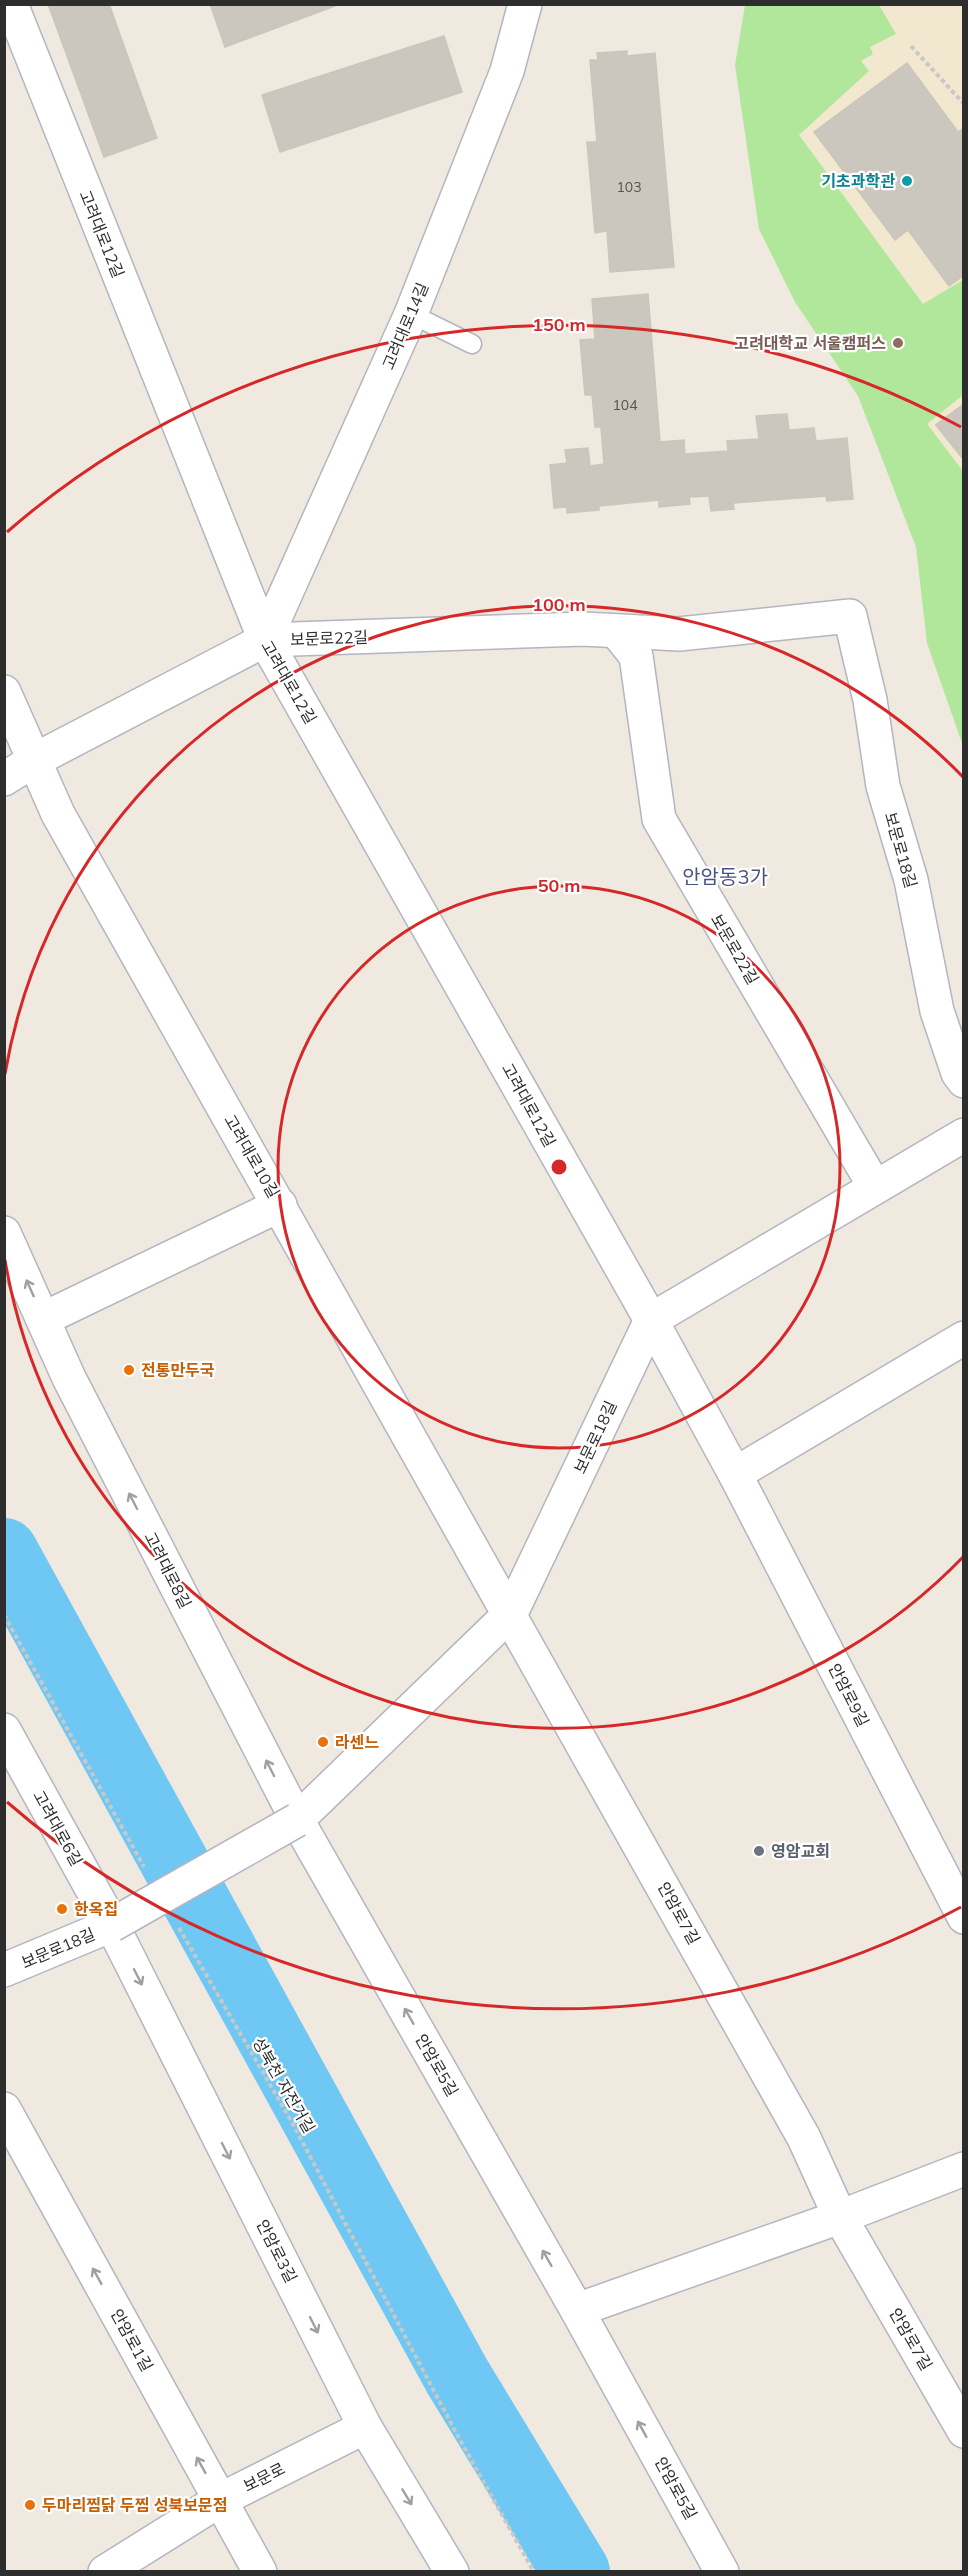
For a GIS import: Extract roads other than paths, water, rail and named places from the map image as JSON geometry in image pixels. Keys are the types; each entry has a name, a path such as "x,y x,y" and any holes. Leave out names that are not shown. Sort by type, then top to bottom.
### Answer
{"street":[{"name":"고려대로12길","path":"11,4 264,640 651,1320"},
{"name":"고려대로14길","path":"264,640 411,314 507,72 525,4"},
{"name":"보문로22길","path":"4,779 33,760 264,640 583,629 679,634 850,616"},
{"name":"보문로18길","path":"850,616 870,700 883,786 911,879 937,1011 963,1081"},
{"name":"보문로22길","path":"616,631 636,656 659,819 875,1187"},
{"name":"고려대로10길","path":"4,692 58,814 511,1613"},
{"path":"651,1320 963,1135"},
{"path":"43,1318 280,1205"},
{"name":"고려대로8길","path":"4,1233 69,1378 297,1820"},
{"name":"보문로18길","path":"4,1970 112,1925 297,1820 511,1613 651,1320"},
{"name":"안암로9길","path":"651,1320 735,1474 963,1917"},
{"path":"735,1474 963,1338"},
{"name":"안암로7길","path":"511,1613 804,2138 840,2217 963,2431"},
{"name":"고려대로6길","path":"4,1730 112,1925"},
{"name":"안암로5길","path":"297,1820 577,2310 722,2571"},
{"name":"안암로3길","path":"112,1925 366,2427 452,2571"},
{"name":"안암로1길","path":"4,2109 260,2571"},
{"path":"577,2310 840,2217 963,2169"},
{"name":"보문로","path":"105,2571 220,2500 366,2427"}],"lane":[{"path":"411,314 472,344"}],"waterway":[{"path":"4,1552 457,2376 576,2572"}],"place":[{"name":"기초과학관","path":"907,181"},
{"name":"고려대학교 서울캠퍼스","path":"898,343"},
{"name":"전통만두국","path":"129,1370"},
{"name":"라센느","path":"323,1742"},
{"name":"영암교회","path":"759,1851"},
{"name":"한옥집","path":"62,1909"},
{"name":"두마리찜닭 두찜 성북보문점","path":"30,2505"}],"district":[{"name":"안암동3가","path":"725,876"}]}
